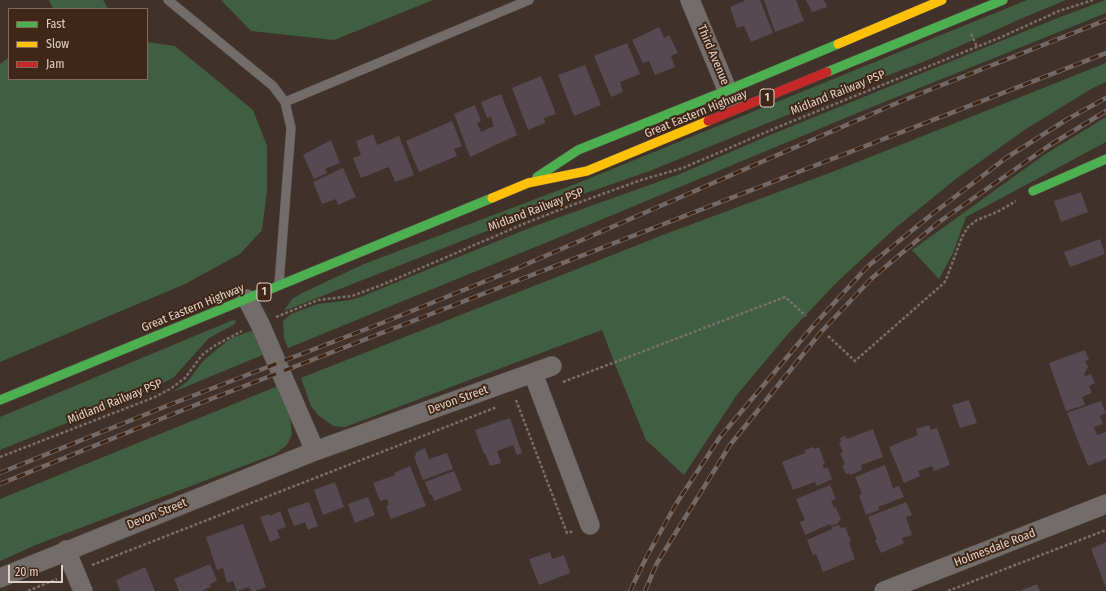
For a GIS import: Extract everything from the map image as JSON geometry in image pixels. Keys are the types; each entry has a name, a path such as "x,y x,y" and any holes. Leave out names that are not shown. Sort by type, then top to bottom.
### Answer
{"main road":[{"name":"Great Eastern Highway","path":"528,183 578,150 728,90 942,0"},
{"name":"Great Eastern Highway","path":"0,400 528,183 587,171 1003,0"},
{"path":"1033,191 1106,159"}],"street":[{"name":"Third Avenue","path":"690,0 736,111"},
{"path":"247,299 260,324 315,451"},
{"name":"Devon Street","path":"0,578 66,550 315,451 552,366"},
{"path":"532,373 590,525"},
{"name":"Holmesdale Road","path":"884,591 1106,504"},
{"path":"66,550 82,591"}],"lane":[{"path":"168,0 273,86 285,102 291,128 278,285"},
{"path":"285,102 529,0"}],"path":[{"name":"Midland Railway PSP","path":"0,457 155,397 170,389 185,378 202,355 228,337 311,303 352,296 521,225 641,180 683,168 778,127 1000,38 1054,13 1093,0"},
{"path":"828,336 855,362 944,283 962,237 968,227 977,220 997,212 1033,191"},
{"path":"590,525 567,533 516,400 785,297 806,316"},
{"path":"28,591 501,406"},
{"path":"948,591 1106,530"}],"green space":[{"path":"49,0 103,0 107,8 53,8"},
{"path":"221,0 433,0 334,40 251,31"},
{"path":"1027,0 1066,0 928,60 844,92 647,172 563,201 284,311 292,299 302,293 364,264 578,183"},
{"path":"1106,0 1106,13 867,109 288,348 284,338 283,321 291,314 318,304 351,300 363,296 532,227 680,174 763,138 1060,17"},
{"path":"148,42 175,46 253,110 267,146 267,191 262,230 240,254 185,284 0,362 0,64 8,58 8,80 148,80"},
{"path":"1106,63 1106,82 1091,89 1026,129 957,178 893,230 836,283 787,335 736,396 684,475 646,440 602,330 345,427 333,426 318,415 311,406 301,378 663,235 840,169"},
{"path":"1106,117 1106,142 966,217 953,253 939,279 912,250 1044,155"},
{"path":"233,320 236,321 235,324 209,338 174,377 156,387 0,450 0,417"},
{"path":"256,330 265,354 173,392 188,381 203,361 217,349 232,338"},
{"path":"278,386 290,418 292,434 287,445 275,454 38,544 0,561 0,499"}],"building":[{"path":"744,0 760,0 773,33 751,42 744,26 737,28 730,7"},
{"path":"764,0 796,0 804,21 775,32"},
{"path":"806,0 824,0 827,7 812,12"},
{"path":"659,27 664,38 669,35 678,53 671,56 675,67 655,75 649,61 643,63 632,40"},
{"path":"627,43 640,74 620,82 623,92 611,97 594,56"},
{"path":"585,65 601,105 574,116 558,75"},
{"path":"541,76 556,114 544,118 545,123 528,130 512,88"},
{"path":"501,94 517,135 470,157 454,114 475,105 481,121 477,123 481,132 494,126 491,117 487,118 481,102"},
{"path":"452,121 462,146 454,149 457,156 419,172 406,141"},
{"path":"373,134 377,145 399,136 414,175 395,182 389,167 361,178 353,158 361,155 356,141"},
{"path":"331,140 340,163 325,169 327,173 314,179 303,155"},
{"path":"343,168 356,197 338,205 336,199 322,204 313,182"},
{"path":"1081,192 1088,212 1061,222 1054,201"},
{"path":"1100,239 1105,254 1070,267 1064,252"},
{"path":"1085,350 1089,360 1085,361 1088,367 1084,374 1085,376 1091,374 1095,383 1089,386 1092,393 1082,397 1085,405 1066,411 1049,363"},
{"path":"969,400 977,423 960,428 952,405"},
{"path":"1101,401 1106,413 1100,416 1103,424 1094,427 1097,435 1106,432 1106,459 1088,466 1067,413"},
{"path":"510,418 522,453 517,455 513,445 497,451 501,463 490,466 475,430"},
{"path":"929,425 931,430 937,428 950,465 934,471 932,466 918,471 920,476 904,483 889,447 918,435 916,429"},
{"path":"873,429 883,457 861,465 862,470 850,475 849,473 846,474 842,466 845,464 840,453 843,452 839,443 841,442 840,438 845,436 847,439"},
{"path":"813,447 814,449 819,447 825,464 822,465 824,468 828,468 832,479 817,486 815,482 793,490 782,462 805,453 805,450"},
{"path":"425,448 429,459 447,453 453,469 423,480 414,457 416,456 415,453"},
{"path":"885,465 893,488 899,486 904,497 878,507 879,510 866,515 859,495 862,494 855,477"},
{"path":"410,466 426,506 391,519 386,506 389,505 387,499 380,501 373,483 395,475 394,473"},
{"path":"454,471 462,490 434,501 425,482"},
{"path":"335,482 344,507 323,515 314,490"},
{"path":"830,485 836,499 831,501 834,508 836,507 841,520 838,521 839,523 831,526 830,524 805,535 800,522 805,520 796,499"},
{"path":"368,497 375,515 355,523 348,504"},
{"path":"309,502 318,526 308,530 305,522 294,526 287,509"},
{"path":"906,502 912,515 906,517 912,535 902,538 904,543 881,553 875,540 877,539 868,517"},
{"path":"280,511 286,527 277,530 280,538 270,542 260,517 270,514 270,516"},
{"path":"243,524 266,587 255,591 251,591 249,587 237,591 233,581 227,583 223,568 217,570 206,537"},
{"path":"839,525 841,528 845,527 851,541 849,543 855,559 823,572 816,554 813,555 807,540"},
{"path":"1106,542 1106,588 1091,549"},
{"path":"550,552 552,559 564,555 570,573 539,585 529,559"},
{"path":"210,564 217,581 210,584 211,587 201,591 179,591 174,579"},
{"path":"145,567 155,591 120,591 116,580"},
{"path":"1037,584 1040,591 1020,591"}],"railway":[{"path":"0,473 513,270 904,100 1106,20"},
{"path":"0,484 198,404 1106,53"},
{"path":"630,591 647,556 676,504 720,437 814,325 867,267 931,215 1006,158 1066,120 1106,98"},
{"path":"645,591 657,563 730,445 821,332 872,278 939,222 1050,145 1106,111"}],"traffic: fast":[{"path":"827,72 1003,0"},
{"path":"537,177 578,150 838,44"},
{"path":"1033,191 1106,159"},
{"path":"0,400 492,198"}],"traffic: slow":[{"path":"838,44 942,0"},
{"path":"492,198 528,183 587,171 708,121"}],"traffic: jam":[{"path":"708,121 827,72"}]}
